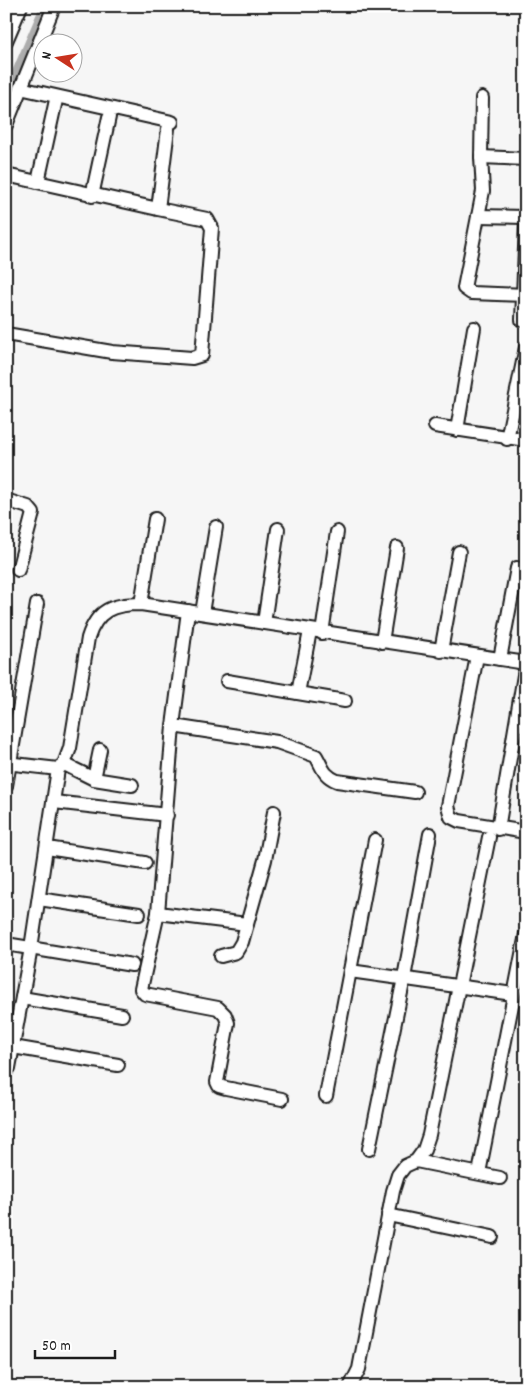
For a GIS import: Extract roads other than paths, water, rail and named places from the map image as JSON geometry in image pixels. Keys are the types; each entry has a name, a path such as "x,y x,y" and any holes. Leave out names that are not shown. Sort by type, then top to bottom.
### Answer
{"street":[{"path":"6,41 21,6"},
{"path":"6,126 54,6"},
{"path":"20,88 170,125 158,209"},
{"path":"482,98 480,157 483,191 464,288 471,293 524,295"},
{"path":"38,182 56,100"},
{"path":"92,196 109,117"},
{"path":"480,157 526,159"},
{"path":"6,174 92,196 207,219 212,228 204,351 202,355 192,358 112,352 6,334"},
{"path":"478,216 526,217"},
{"path":"522,320 526,223"},
{"path":"457,430 474,328"},
{"path":"507,439 526,346"},
{"path":"435,426 507,439 526,440"},
{"path":"6,500 28,507 33,513 18,570"},
{"path":"141,604 155,519"},
{"path":"202,614 216,527"},
{"path":"264,623 278,530"},
{"path":"298,693 316,632 338,532"},
{"path":"382,642 396,548"},
{"path":"441,650 459,552"},
{"path":"500,659 517,568"},
{"path":"6,786 8,764 37,604"},
{"path":"9,1068 61,766 70,748 88,638 92,625 99,615 107,609 141,604 526,663 493,833 459,986 429,1135 424,1150 416,1161 405,1166 398,1175 388,1215 358,1369 350,1387"},
{"path":"188,611 173,726 158,913 148,953 142,993 218,1008 225,1015 228,1023 216,1074 219,1086 282,1099"},
{"path":"477,656 448,806 452,817 493,833 526,832"},
{"path":"227,681 345,701"},
{"path":"173,726 277,742 316,756 321,769 327,777 337,781 415,792"},
{"path":"94,779 100,750"},
{"path":"8,764 61,766 94,779 132,785"},
{"path":"54,802 167,816"},
{"path":"221,956 236,952 242,942 265,860 274,812"},
{"path":"369,1149 404,978 430,834"},
{"path":"326,1096 375,840"},
{"path":"47,848 146,863"},
{"path":"39,899 139,914"},
{"path":"158,913 247,924"},
{"path":"478,1173 526,934"},
{"path":"6,944 132,965"},
{"path":"350,971 513,994"},
{"path":"22,998 122,1015"},
{"path":"13,1047 118,1065"},
{"path":"416,1161 500,1178"},
{"path":"388,1215 492,1236"},
{"path":"358,1369 361,1387"}],"waterway":[{"path":"6,99 46,6"}]}
